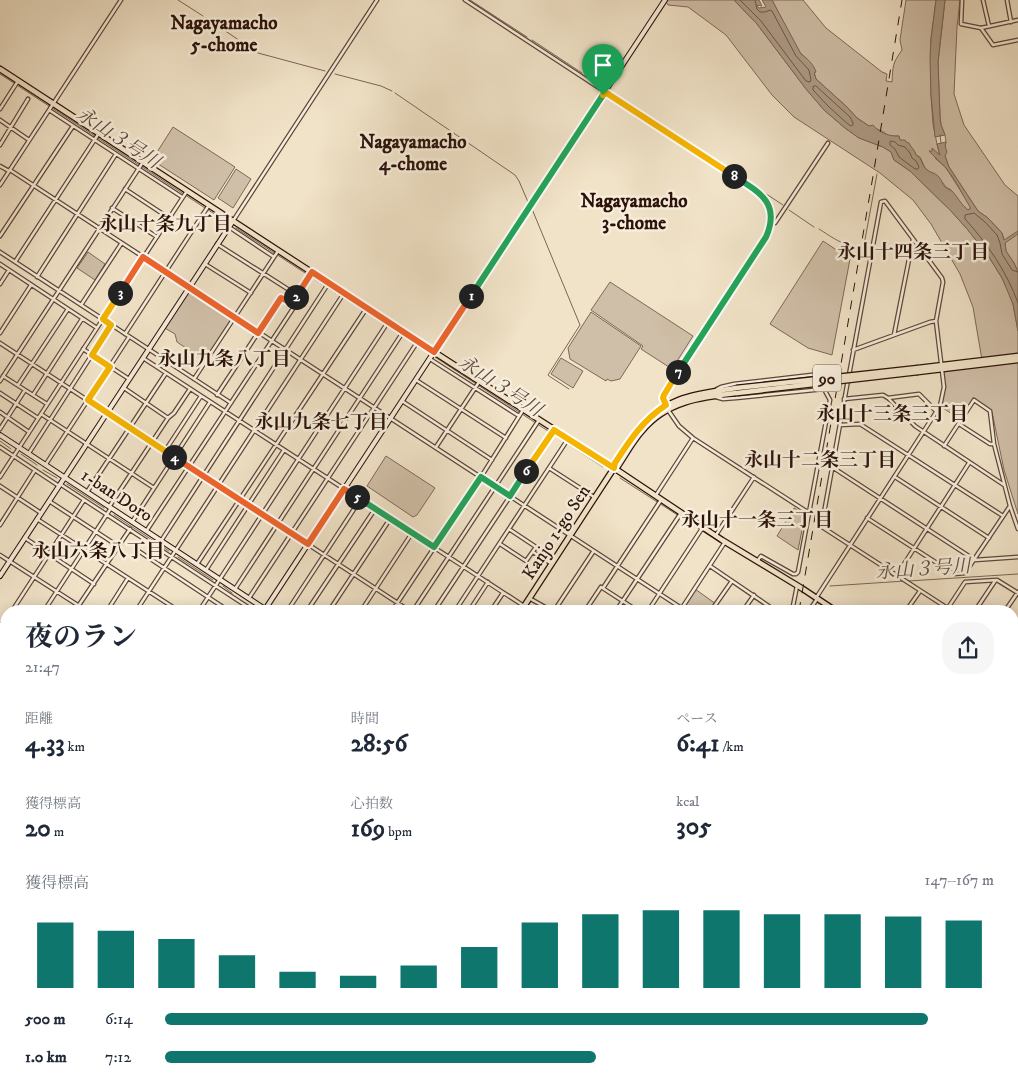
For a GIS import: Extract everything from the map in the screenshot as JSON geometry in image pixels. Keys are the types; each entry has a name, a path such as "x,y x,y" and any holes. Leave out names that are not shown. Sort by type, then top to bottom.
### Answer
{"main road":[{"path":"0,69 17,83 53,104 96,137 185,194 233,220 276,254 416,344 434,352 521,414 566,442 614,468 702,530 716,536 827,605"},
{"name":"90","path":"994,361 1018,356"},
{"name":"90","path":"941,367 1018,360"},
{"name":"Kanjo 1-go Sen","path":"525,605 614,468 618,466 647,425 667,407 713,394 941,367"}],"street":[{"path":"0,185 121,0"},
{"path":"0,576 377,0"},
{"path":"465,0 761,195 769,207 772,222 766,237 665,391 663,398 679,426 694,438 809,513"},
{"path":"270,605 665,0"},
{"path":"962,0 961,24 981,28 1018,20"},
{"path":"983,0 989,26"},
{"path":"1007,0 1011,22"},
{"path":"981,28 993,45 1018,40"},
{"path":"0,109 17,83"},
{"path":"0,144 28,99"},
{"path":"0,477 185,194 141,165 116,154 96,137 73,126 49,110"},
{"path":"0,120 29,140"},
{"path":"0,236 73,126"},
{"path":"15,262 96,137"},
{"path":"772,222 775,223 828,143"},
{"path":"37,277 116,154"},
{"path":"0,380 141,165"},
{"path":"0,166 34,185 258,333 618,566 674,605"},
{"path":"125,189 169,218"},
{"path":"812,605 816,598 850,545 867,518 937,412 944,393 936,321 943,282 942,278 885,201 880,202 822,527 850,545 897,575 940,605"},
{"path":"124,334 208,207"},
{"path":"112,208 157,238"},
{"path":"194,379 276,254 228,227"},
{"path":"894,335 912,239"},
{"path":"81,305 121,243"},
{"path":"217,244 297,296 311,275"},
{"path":"0,252 231,403"},
{"path":"205,263 250,293"},
{"path":"0,264 97,328"},
{"path":"0,284 9,270"},
{"path":"0,333 31,285"},
{"path":"161,541 327,286"},
{"path":"140,605 343,296"},
{"path":"146,531 296,304 281,298 218,395"},
{"path":"18,385 68,309"},
{"path":"197,564 365,310"},
{"path":"33,395 82,319"},
{"path":"854,350 936,321"},
{"path":"28,454 111,325"},
{"path":"203,605 387,325"},
{"path":"235,589 402,335"},
{"path":"45,466 129,337"},
{"path":"0,343 402,605"},
{"path":"250,598 416,344"},
{"path":"83,349 129,379"},
{"path":"143,358 522,605"},
{"path":"430,358 477,384 436,447"},
{"path":"87,492 166,373"},
{"path":"757,562 762,556 793,574 798,572 830,400 824,389 820,374 734,384 721,387 713,394 723,399 769,396 824,389"},
{"path":"3,376 47,404"},
{"path":"416,380 506,438"},
{"path":"123,388 168,418"},
{"path":"48,605 168,418 174,413 190,389"},
{"path":"0,428 25,390"},
{"path":"0,393 38,418"},
{"path":"888,398 920,394 937,412"},
{"path":"844,399 882,395 888,398 915,426 1004,485"},
{"path":"165,451 201,396"},
{"path":"944,446 974,400 990,411 994,444 1004,485 1018,529"},
{"path":"402,401 492,460"},
{"path":"132,522 210,402"},
{"path":"0,412 29,432"},
{"path":"41,414 154,488"},
{"path":"398,603 521,414"},
{"path":"416,605 538,423"},
{"path":"840,425 860,424 1003,516"},
{"path":"958,424 990,444 994,444"},
{"path":"438,605 552,432"},
{"name":"1-ban Doro","path":"0,435 259,605"},
{"path":"655,496 694,438"},
{"path":"459,605 566,442"},
{"path":"0,447 130,529 245,605"},
{"path":"206,570 284,450"},
{"path":"897,575 970,462"},
{"path":"832,467 975,560 1018,558"},
{"path":"549,468 595,498"},
{"path":"0,525 35,470"},
{"path":"895,476 988,538"},
{"path":"716,536 754,477"},
{"path":"0,486 41,513"},
{"path":"49,500 118,546"},
{"path":"16,605 84,500"},
{"path":"291,605 360,500"},
{"path":"589,605 601,587 603,588 660,502"},
{"path":"867,518 954,574 966,573 1010,506"},
{"path":"311,605 375,509"},
{"path":"620,605 680,515"},
{"path":"37,519 169,605"},
{"path":"333,605 390,519"},
{"path":"80,605 130,529"},
{"path":"500,544 526,561 536,547 509,529"},
{"path":"652,605 702,530"},
{"path":"365,605 412,534"},
{"path":"25,538 94,584"},
{"path":"684,605 725,542"},
{"path":"140,552 219,605"},
{"path":"533,552 552,564"},
{"path":"557,605 594,552"},
{"path":"0,555 77,605"},
{"path":"710,566 769,605"},
{"path":"111,605 128,578"},
{"path":"979,605 996,580"},
{"path":"950,605 965,582 996,580 1018,593 1009,605"},
{"path":"715,605 732,581"},
{"path":"473,605 488,582"},
{"path":"793,605 797,585"},
{"path":"603,588 629,605"},
{"path":"910,605 920,591"},
{"path":"495,605 503,593"},
{"path":"747,605 754,595"},
{"path":"529,598 542,605"}],"shaded area":[{"path":"665,0 734,0 757,24 824,110 859,138 891,152 894,160 910,171 951,211 989,257 1002,278 1013,304 1018,331 1018,356 982,360 973,307 960,274 931,224 913,200 880,173 794,117 772,95 726,35 688,7 668,5"},
{"path":"772,0 803,0 826,28 887,74 886,81 892,82 894,65 902,50 900,40 906,0 936,0 931,39 931,95 933,124 940,156 935,158 946,168 971,207 970,209 968,210 961,204 950,189 925,168 920,157 916,155 910,146 900,141 899,136 889,136 857,118 816,79 805,57 794,43"},
{"path":"945,0 960,0 954,94 964,125 1005,185 1018,196 1018,272 1006,251 1002,233 988,218 978,211 949,167 945,156 946,142 940,117 938,62"},
{"path":"173,127 235,167 214,200 152,160"},
{"path":"236,169 251,179 233,208 218,198"},
{"path":"823,241 850,259 832,355 808,348 770,324"},
{"path":"88,252 105,264 95,280 77,268"},
{"path":"610,282 693,336 672,369 641,349 643,346 591,310"},
{"path":"189,287 235,317 205,361 177,342 175,334 163,327"},
{"path":"591,312 641,346 620,379 611,381 607,379 606,381 570,359 568,348"},
{"path":"561,358 583,371 573,388 551,374"},
{"path":"1018,360 1018,514 1004,470 992,412 974,400 961,420 940,406 943,393 942,372"},
{"path":"386,456 435,488 417,515 413,517 367,486"},
{"path":"794,508 805,515 798,550 777,536"},
{"path":"695,589 716,604 715,605 685,605"}],"water":[{"path":"734,0 759,0 762,6 756,5 759,8 766,7 762,0 772,0 801,54 814,67 816,79 857,118 869,126 873,125 878,130 892,136 899,136 900,140 905,140 909,143 925,168 937,175 945,187 952,191 968,210 970,207 953,177 929,151 932,151 932,148 940,155 937,144 946,142 947,152 945,156 949,167 978,211 988,218 1002,233 1004,240 1018,231 1018,234 1005,243 1006,251 1018,272 1018,331 1013,304 1002,278 989,257 968,230 910,171 894,160 891,152 859,138 824,110 757,24"},
{"path":"936,0 945,0 938,62 940,117 945,135 935,137 930,58"}],"waterway":[{"path":"178,0 203,16"},
{"path":"470,0 527,37"},
{"path":"206,18 258,53 325,71"},
{"path":"532,40 582,73"},
{"name":"永山３号川","path":"0,74 225,221"},
{"path":"335,74 381,86 392,91"},
{"path":"611,92 671,130"},
{"path":"395,93 515,175 528,202"},
{"path":"675,133 694,146"},
{"path":"940,135 941,143"},
{"path":"701,151 783,205"},
{"path":"819,229 846,244 852,246 864,245 877,174"},
{"path":"532,209 580,325 548,375 569,389"},
{"path":"789,210 814,227"},
{"name":"永山３号川","path":"236,228 428,353"},
{"name":"永山３号川","path":"435,357 603,467"},
{"path":"0,441 11,449"},
{"path":"21,454 37,465"},
{"path":"43,470 57,478"},
{"name":"永山３号川","path":"620,478 721,543"},
{"path":"67,484 104,508"},
{"path":"114,515 169,551"},
{"path":"178,557 213,580"},
{"name":"永山３号川","path":"909,581 1018,574"},
{"name":"永山３号川","path":"830,586 905,581"},
{"path":"223,586 232,593"}],"railway":[{"path":"800,605 902,0"}],"district":[{"name":"Nagayamacho 5-chome","path":"224,33"},
{"name":"Nagayamacho 4-chome","path":"413,152"},
{"name":"Nagayamacho 3-chome","path":"634,211"},
{"name":"永山十条九丁目","path":"165,223"},
{"name":"永山十四条三丁目","path":"913,251"},
{"name":"永山九条八丁目","path":"224,358"},
{"name":"永山十三条三丁目","path":"892,413"},
{"name":"永山九条七丁目","path":"321,421"},
{"name":"永山十二条三丁目","path":"820,459"},
{"name":"永山十一条三丁目","path":"757,519"},
{"name":"永山六条八丁目","path":"98,550"}],"route":[{"path":"605,92 755,190 766,200 772,222 766,237 665,391 663,398 666,405 636,431 615,463 614,468 554,430 510,496 481,477 434,547 344,489 308,544 88,400 110,367 92,355 111,325 103,319 143,257 258,333 281,298 293,303 312,272 434,352 603,95 605,92"}]}
